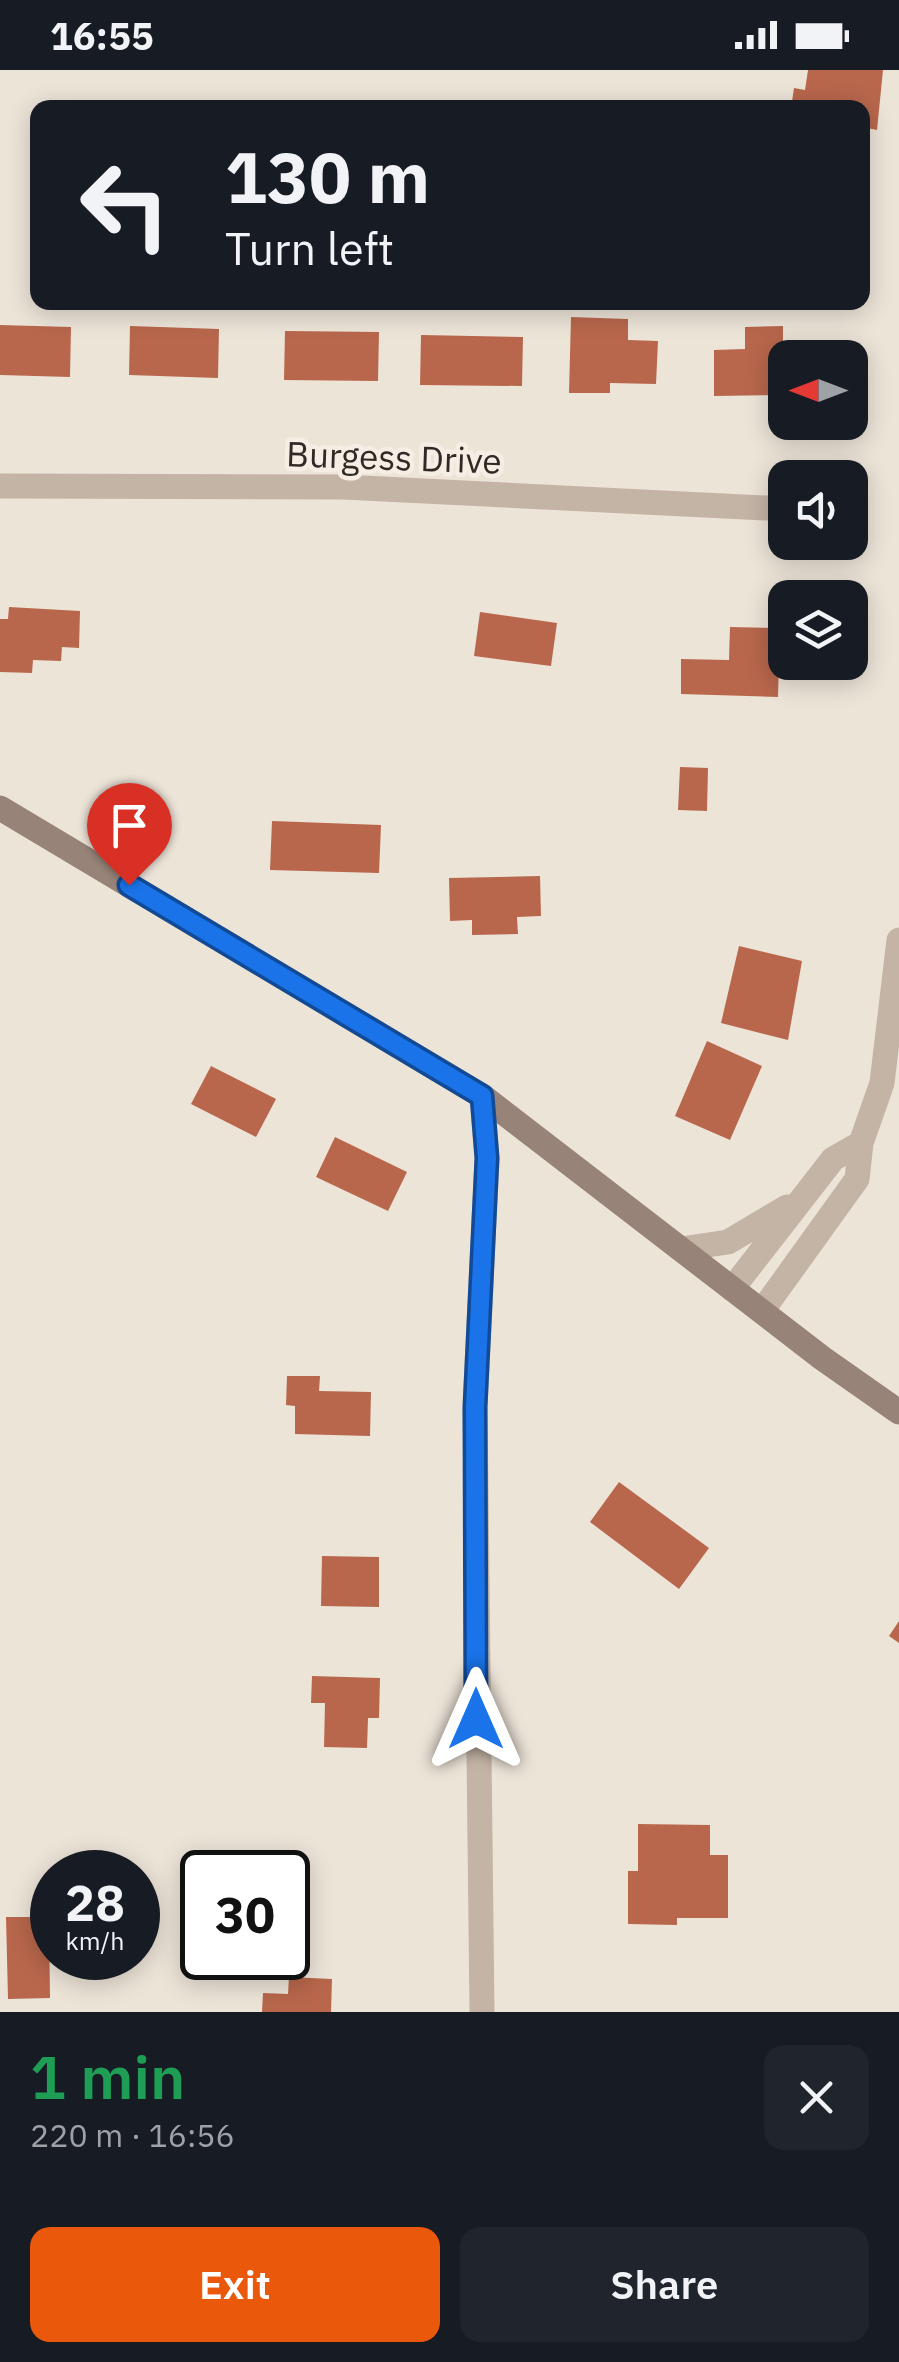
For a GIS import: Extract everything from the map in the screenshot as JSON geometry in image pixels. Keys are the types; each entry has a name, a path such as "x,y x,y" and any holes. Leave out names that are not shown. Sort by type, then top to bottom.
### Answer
{"street":[{"name":"Burgess Drive","path":"0,486 343,488 768,508"},
{"path":"0,808 482,1096 899,1412"},
{"path":"762,1311 857,1179 861,1143 882,1083 898,984 899,940"},
{"path":"482,1096 487,1158 475,1407 482,2012"},
{"path":"732,1289 833,1159 861,1143"},
{"path":"680,1248 728,1242 804,1196"}],"building":[{"path":"808,70 883,70 877,130 870,129 870,100 792,100 794,88 805,90"},
{"path":"571,317 628,319 628,340 658,341 656,384 610,383 610,393 569,393"},
{"path":"0,325 71,327 70,377 0,375"},
{"path":"130,326 219,329 218,378 129,375"},
{"path":"783,326 783,340 768,340 768,395 714,396 714,350 745,349 745,327"},
{"path":"285,331 379,332 378,381 284,380"},
{"path":"421,335 523,337 522,386 420,385"},
{"path":"9,607 80,611 79,648 62,647 61,661 33,660 32,673 0,672 0,619 8,619"},
{"path":"480,612 557,623 551,666 474,656"},
{"path":"730,627 768,628 768,680 778,680 778,697 681,694 681,659 729,660"},
{"path":"680,767 708,768 707,811 678,810"},
{"path":"272,821 381,825 379,873 270,870"},
{"path":"540,876 541,916 517,917 518,934 472,935 472,920 450,921 449,878"},
{"path":"739,946 802,961 788,1040 721,1023"},
{"path":"707,1041 762,1066 730,1140 675,1116"},
{"path":"211,1066 276,1099 256,1137 191,1104"},
{"path":"335,1137 407,1172 388,1211 316,1177"},
{"path":"287,1376 320,1376 319,1391 371,1392 370,1436 295,1434 295,1406 286,1405"},
{"path":"619,1482 709,1548 679,1589 590,1522"},
{"path":"322,1556 379,1557 379,1607 321,1606"},
{"path":"899,1621 899,1643 889,1636"},
{"path":"312,1676 380,1678 379,1718 368,1718 367,1748 324,1747 325,1703 311,1703"},
{"path":"638,1824 710,1825 710,1855 728,1855 728,1918 677,1918 677,1925 628,1924 628,1871 638,1871"},
{"path":"6,1917 30,1917 30,1980 50,1980 50,1998 8,1999"},
{"path":"332,1979 331,2012 262,2012 263,1993 288,1994 289,1980"}],"route":[{"path":"129,885 482,1096 487,1158 475,1407 476,1719"}]}
